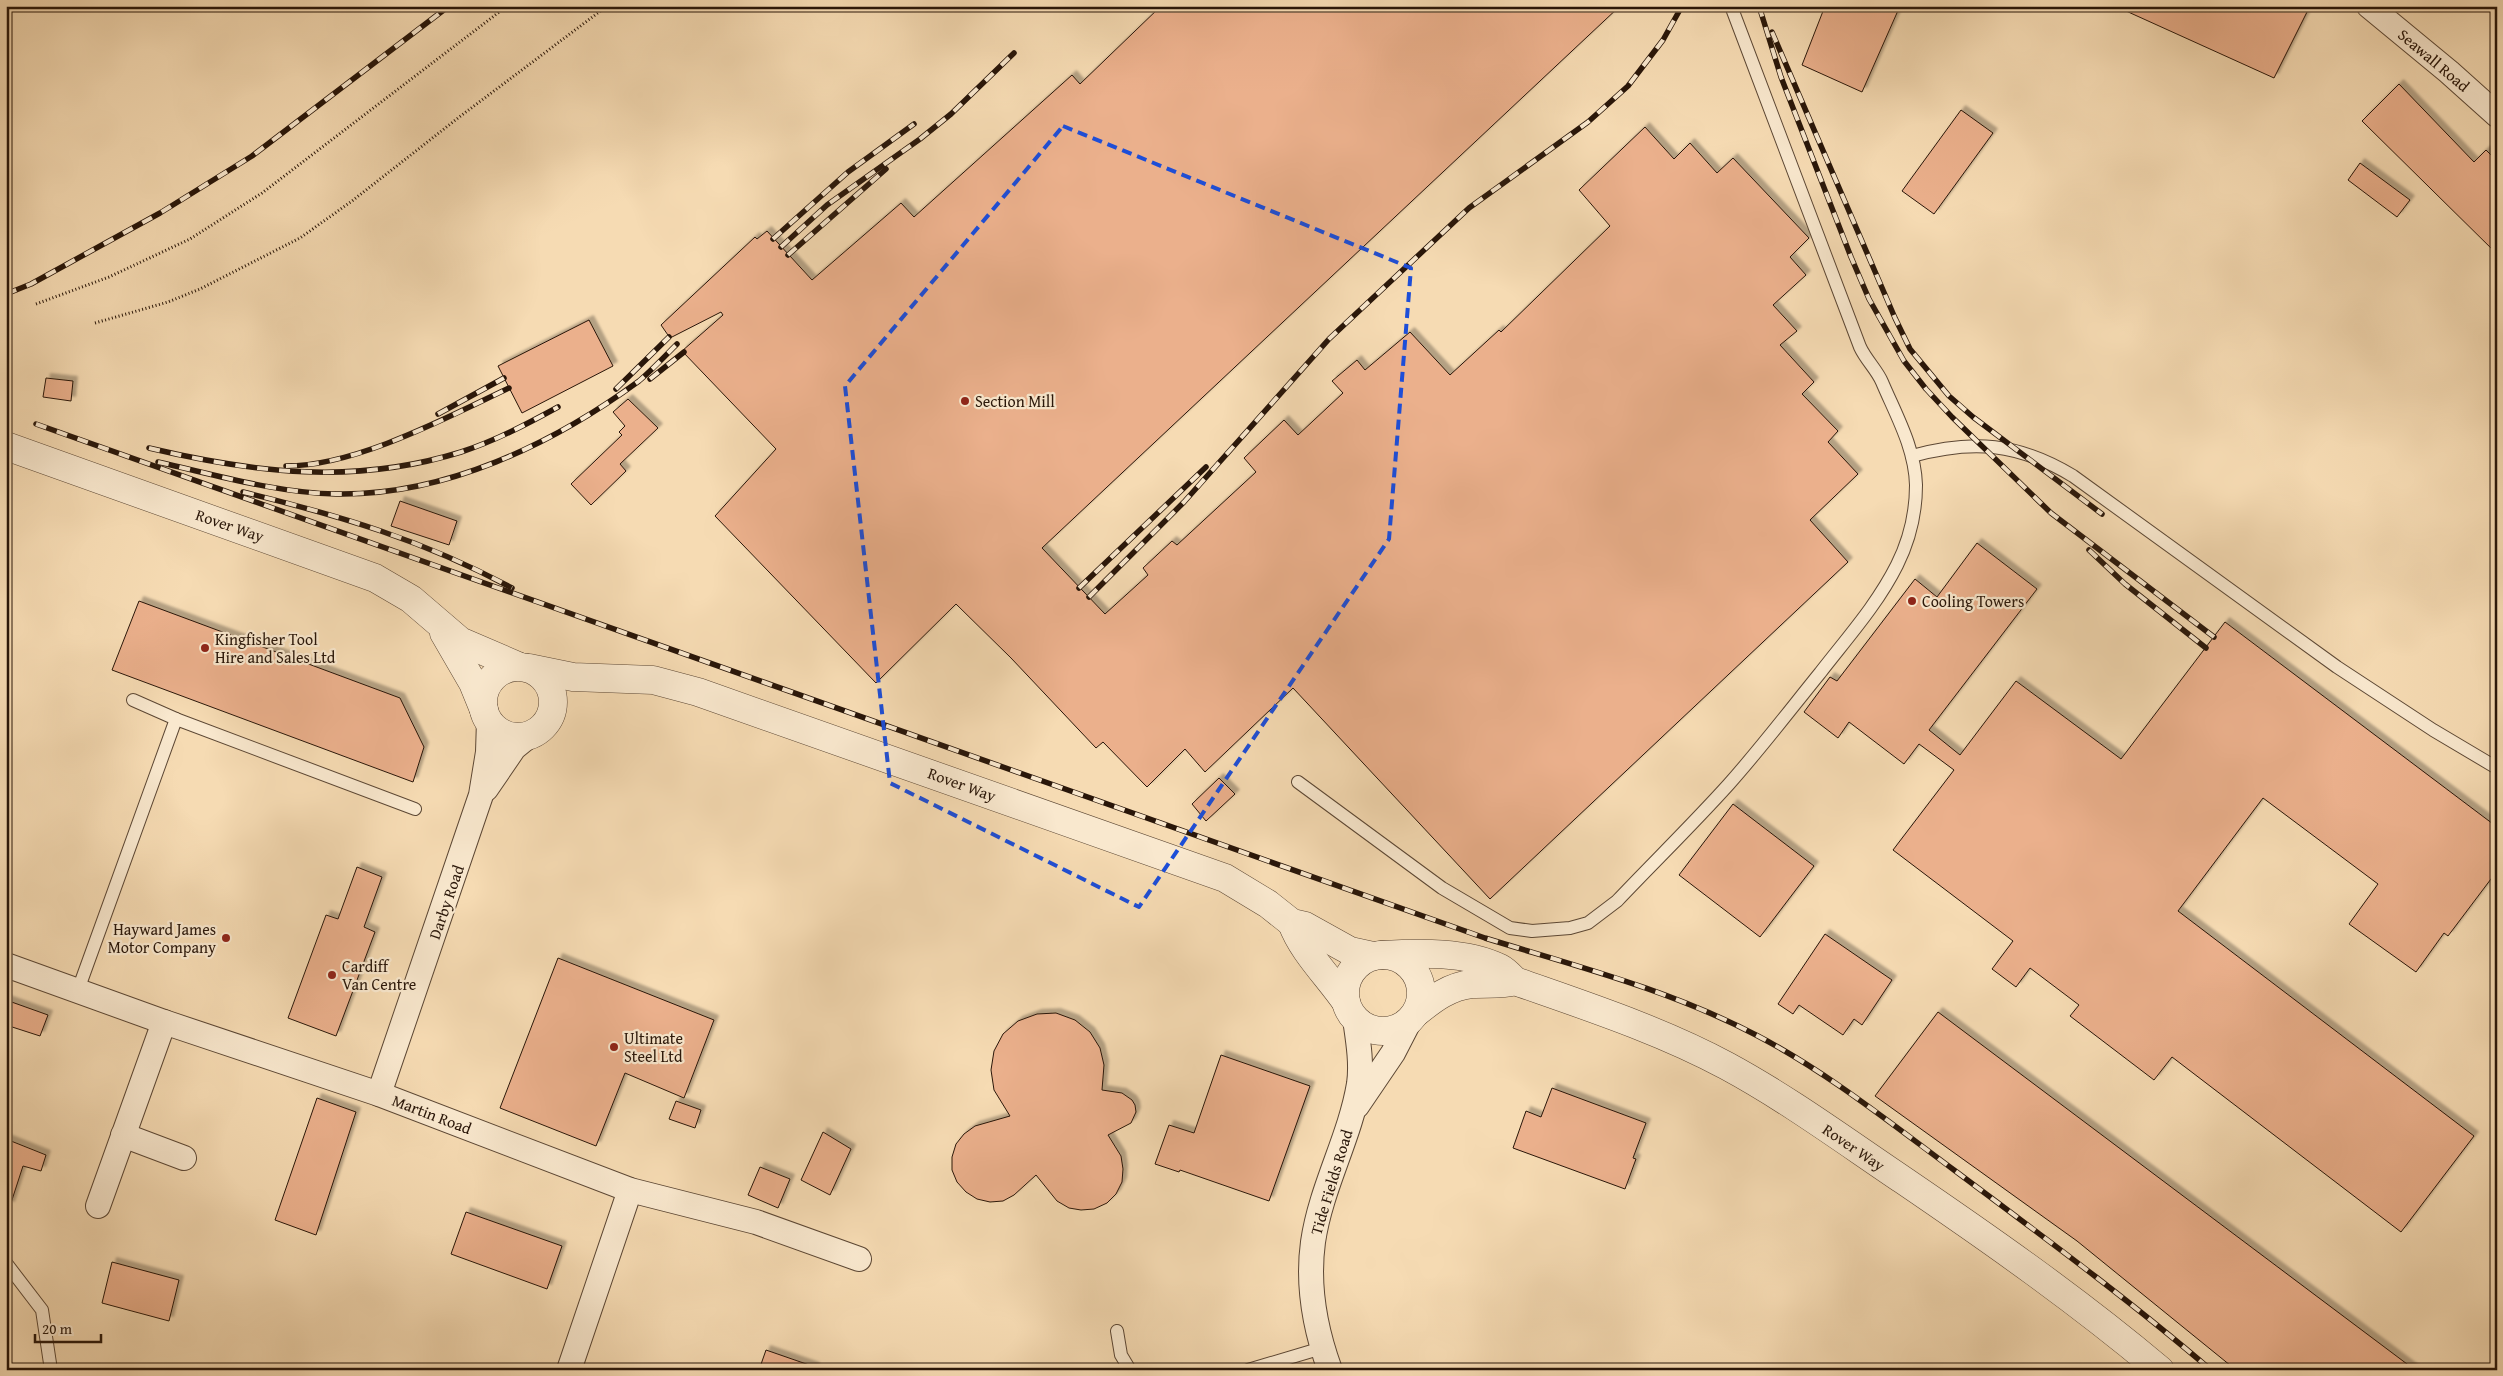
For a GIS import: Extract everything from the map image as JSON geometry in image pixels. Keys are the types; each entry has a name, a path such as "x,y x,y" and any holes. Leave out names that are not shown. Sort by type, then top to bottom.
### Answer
{"street":[{"name":"Seawall Road","path":"2369,6 2449,72 2497,115"},
{"name":"Rover Way","path":"6,446 375,578 411,599 441,627 460,641 482,652 524,667 563,676 618,680 652,680 698,692 1225,878 1250,892 1292,923 1304,926 1350,951 1377,955 1432,953 1464,957 1501,968 1515,981 1633,1025 1727,1066 1816,1122 1992,1241 2113,1330 2160,1370"},
{"name":"Rover Way","path":"441,627 473,683 486,716"},
{"path":"524,667 547,683 552,694 553,705 550,716 545,724 530,735 512,736 503,734 486,716 482,699 490,680 498,672 524,667"},
{"name":"Rover Way","path":"550,716 569,700 618,680"},
{"name":"Darby Road","path":"379,1094 482,795 488,752 486,716"},
{"name":"Darby Road","path":"482,795 514,748 530,735"},
{"name":"Rover Way","path":"1292,923 1298,939 1328,975 1350,1011"},
{"path":"1377,955 1393,956 1413,968 1419,978 1421,1002 1413,1017 1393,1030 1376,1031 1364,1027 1350,1011 1345,990 1348,978 1361,961 1377,955"},
{"name":"Martin Road","path":"6,965 164,1022 379,1094 630,1190 756,1222 859,1260"},
{"name":"Rover Way","path":"1413,1017 1435,998 1453,989 1470,984 1502,985 1515,981"},
{"name":"Tide Fields Road","path":"1330,1370 1322,1348 1312,1296 1313,1242 1327,1185 1353,1112 1359,1083 1359,1045 1350,1011"},
{"name":"Tide Fields Road","path":"1353,1112 1393,1053 1413,1017"},
{"path":"98,1206 164,1022"},
{"path":"124,1136 184,1158"},
{"path":"569,1370 630,1190"}],"lane":[{"path":"1298,782 1442,888 1500,923 1521,930 1543,931 1570,928 1588,923 1616,901 1728,785 1794,706 1874,603 1898,564 1909,533 1916,486 1912,456 1902,426 1885,392 1882,381 1867,361 1854,332 1731,6"},
{"path":"1912,456 1947,448 1982,446 2017,450 2047,461 2073,476 2345,672 2433,730 2497,768"},
{"path":"133,700 176,719 416,809"},
{"path":"78,990 176,719"},
{"path":"6,1263 42,1310 50,1370"},
{"path":"1118,1331 1121,1355 1130,1370"},
{"path":"1248,1370 1322,1348"}],"path":[{"path":"36,304 109,277 190,239 206,229 262,193 507,6"},
{"path":"95,323 168,302 200,289 300,238 352,201 458,118 607,6"}],"highlighted area":[{"path":"1063,126 1411,268 1389,539 1139,907 890,783 845,386"}],"building":[{"path":"1161,6 1620,6 1042,548 1105,614 1148,575 1143,568 1172,541 1177,545 1256,472 1244,458 1284,420 1298,435 1343,393 1332,381 1357,360 1365,370 1410,332 1450,375 1499,330 1501,332 1610,226 1579,190 1645,127 1674,159 1690,143 1717,173 1733,158 1809,238 1790,257 1806,275 1773,305 1797,331 1780,345 1814,382 1802,394 1838,431 1828,442 1858,474 1810,520 1848,562 1490,899 1293,688 1205,772 1185,749 1147,787 1103,742 1096,748 1011,658 956,604 876,683 715,516 776,449 682,351 723,315 721,312 670,338 661,325 755,237 757,239 767,231 812,280 901,203 914,217 1072,75 1080,84"},
{"path":"1825,6 1900,6 1862,92 1802,65"},
{"path":"2115,6 2310,6 2274,78"},
{"path":"2399,84 2474,162 2486,150 2497,161 2497,254 2362,121"},
{"path":"1961,110 1993,133 1934,214 1902,191"},
{"path":"2360,163 2410,200 2397,217 2348,180"},
{"path":"589,320 613,366 522,413 498,366"},
{"path":"46,378 73,381 71,401 43,397"},
{"path":"628,399 658,428 620,464 626,471 591,505 571,484 622,435 619,432 625,426 613,412"},
{"path":"400,501 457,521 449,545 391,526"},
{"path":"1977,543 2037,589 1929,730 1960,755 2016,681 2121,759 2225,622 2497,827 2497,871 2448,936 2444,933 2416,972 2349,924 2378,884 2263,798 2178,911 2474,1136 2401,1232 2172,1057 2154,1080 2070,1016 2079,1005 2030,968 2016,987 1992,969 2013,941 1893,850 1954,770 1919,744 1904,764 1849,722 1838,738 1804,712 1830,677 1837,681 1915,579 1937,597"},
{"path":"139,601 400,698 424,747 413,782 112,670"},
{"path":"1219,778 1235,794 1206,821 1192,804"},
{"path":"1733,804 1814,866 1760,937 1679,875"},
{"name":"Cardiff Van Centre","path":"357,867 382,877 364,927 375,932 336,1036 288,1018 326,915 338,919"},
{"path":"1825,934 1892,980 1862,1025 1854,1019 1843,1035 1799,1005 1793,1014 1778,1004"},
{"path":"558,958 714,1020 684,1098 625,1073 596,1146 500,1108"},
{"path":"6,1000 48,1015 40,1036 6,1025"},
{"path":"1938,1012 2415,1370 2236,1370 2077,1241 1875,1096"},
{"path":"1056,1013 1075,1020 1090,1032 1100,1048 1104,1065 1102,1090 1122,1093 1132,1100 1135,1105 1136,1112 1131,1123 1108,1135 1121,1156 1122,1182 1116,1194 1107,1203 1094,1209 1081,1210 1069,1208 1057,1201 1036,1175 1014,1195 1003,1201 990,1202 977,1199 966,1192 957,1182 952,1170 952,1157 956,1144 964,1134 975,1126 1010,1116 994,1090 991,1070 994,1051 1003,1034 1018,1021 1037,1014"},
{"path":"1221,1055 1310,1086 1269,1201 1180,1170 1179,1172 1155,1164 1169,1125 1194,1133"},
{"path":"1552,1088 1646,1123 1633,1158 1636,1159 1625,1189 1513,1148 1526,1111 1541,1117"},
{"path":"317,1098 356,1112 316,1235 275,1220"},
{"path":"676,1101 701,1110 695,1128 669,1119"},
{"path":"823,1132 851,1149 830,1195 801,1180"},
{"path":"6,1139 46,1155 41,1171 23,1166 10,1206 6,1205"},
{"path":"760,1167 790,1179 778,1208 748,1195"},
{"path":"466,1212 562,1246 547,1289 451,1254"},
{"path":"112,1262 179,1280 169,1321 102,1303"},
{"path":"766,1350 815,1367 815,1370 759,1370"}],"railway":[{"path":"6,294 31,284 160,213 252,156 449,6"},
{"path":"1089,597 1184,502 1329,339 1469,208 1588,122 1628,86 1663,40 1682,6"},
{"path":"1759,6 1781,77 1851,257 1869,299 1904,361 1926,389 1952,417 2051,513 2214,637"},
{"path":"1772,32 1910,349 1949,396 1973,417 2102,514"},
{"path":"781,247 827,205 920,139 951,114 1014,53"},
{"path":"773,239 848,172 914,124"},
{"path":"788,255 886,169"},
{"path":"616,389 669,337"},
{"path":"158,462 269,487 314,493 377,492 417,486 457,476 496,462 571,426 639,381 677,344"},
{"path":"650,379 684,352"},
{"path":"438,414 504,378"},
{"path":"286,466 313,464 371,449 429,426 509,388"},
{"path":"149,448 188,457 266,469 305,472 344,472 382,469 422,462 474,448 511,432 558,407"},
{"path":"36,424 1485,938 1622,980 1723,1019 1782,1049 1857,1098 2084,1268 2211,1370"},
{"path":"1079,588 1206,467"},
{"path":"243,492 314,510 381,531 446,556 512,588"},
{"path":"2089,550 2125,584 2206,648"}],"place":[{"name":"Section Mill","path":"965,401"},
{"name":"Cooling Towers","path":"1912,601"},
{"name":"Kingfisher Tool Hire and Sales Ltd","path":"205,648"},
{"name":"Hayward James Motor Company","path":"226,938"},
{"name":"Cardiff Van Centre","path":"332,975"},
{"name":"Ultimate Steel Ltd","path":"614,1047"}]}
